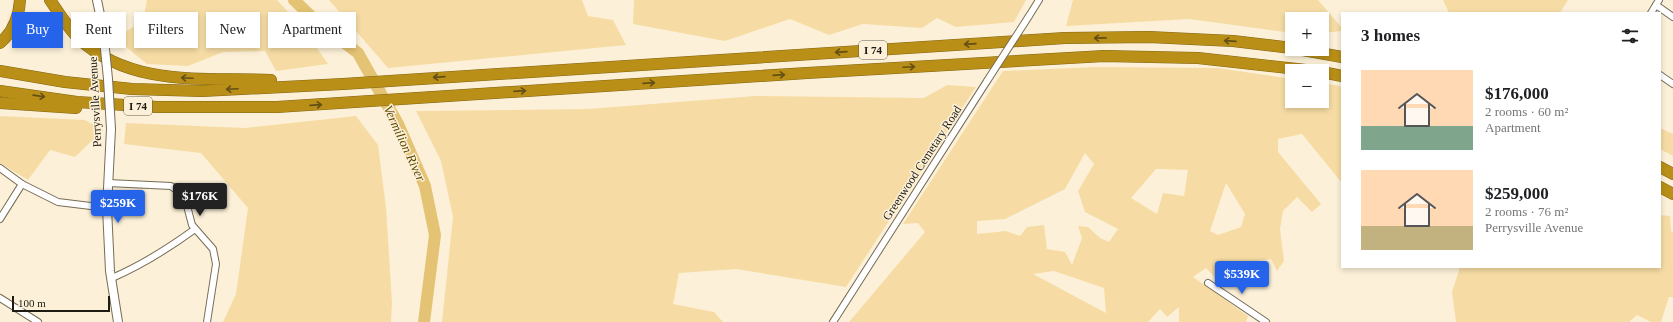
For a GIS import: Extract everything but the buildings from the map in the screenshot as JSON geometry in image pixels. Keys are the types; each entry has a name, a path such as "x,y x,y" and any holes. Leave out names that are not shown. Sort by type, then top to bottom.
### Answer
{"highway":[{"path":"0,43 12,28 18,16 20,0"},
{"path":"50,0 78,38 100,56 122,66 148,74 185,78 269,83"},
{"name":"I 74","path":"0,72 65,82 132,88 202,90 269,83 343,84 478,74 1065,38 1149,37 1233,41 1285,47"},
{"path":"1329,55 1341,57"},
{"name":"I 74","path":"0,91 77,102 157,107 278,108 481,94 1104,56 1198,58 1285,68"},
{"path":"1329,73 1341,76"},
{"path":"0,103 191,115 253,112 278,108"},
{"path":"1661,168 1673,174"},
{"path":"1661,188 1673,194"}],"street":[{"name":"Perrysville Avenue","path":"97,0 103,29 108,79 111,128 107,208 112,278 118,322"},
{"name":"Greenwood Cemetary Road","path":"833,322 1039,0"},
{"path":"1652,12 1657,3 1673,17"},
{"path":"1661,76 1673,84"},
{"path":"0,168 22,184 58,202 107,208"},
{"path":"108,183 171,186 182,194 186,202 192,225 213,249 215,256 216,264 207,322"},
{"path":"0,219 22,184"},
{"path":"112,278 134,268 166,250 196,229"},
{"path":"1208,283 1266,322"},
{"path":"0,298 38,322"}],"shaded area":[{"path":"147,0 277,0 288,12 268,12 268,48 317,48 328,64 276,71 265,51 223,52 188,66 147,64 126,47 126,31 134,26 134,48 198,48 198,12 145,12"},
{"path":"329,0 582,0 588,16 613,20 626,45 388,68 356,31 356,12 339,12"},
{"path":"634,0 1026,0 1014,22 956,27 937,18 922,28 863,24 829,35 790,19 725,41 633,24"},
{"path":"1073,0 1318,0 1328,12 1285,12 1285,32 1189,19 1066,26"},
{"path":"1443,0 1568,0 1561,12 1449,12"},
{"path":"1329,13 1341,27 1341,31 1329,32"},
{"path":"1096,67 1218,68 1285,78 1285,108 1329,108 1329,84 1340,86 1341,88 1341,182 1302,134 1278,139 1278,152 1321,204 1312,212 1297,197 1283,211 1280,229 1284,261 1277,271 1271,259 1227,265 1231,280 1224,287 1206,268 1193,277 1248,316 1246,322 1179,322 1179,307 1167,317 1160,309 1148,322 849,322 925,232 918,223 903,224 1003,71","holes":["1085,153 1094,164 1078,191 1085,212 1118,229 1109,242 1100,238 1088,227 1078,226 1082,238 1072,265 1065,252 1047,249 1044,225 1027,227 1020,236 1006,231 977,234 977,221 1005,219 1065,189","1156,169 1188,170 1184,196 1163,193 1157,214 1131,198","1226,183 1245,214 1241,227 1218,235 1210,231","1054,271 1104,288 1106,313 1033,274"]},
{"path":"947,85 976,87 846,287 736,269 679,273 673,304 714,312 723,322 442,322 453,217 441,161 416,111 588,109 755,96 924,98"},
{"path":"0,116 85,120 103,130 75,157 50,150 28,180 0,163"},
{"path":"356,116 378,145 386,207 392,303 391,322 223,322 236,294 248,208 201,153 124,144 126,123 245,128"},
{"path":"1661,128 1673,134 1673,156 1661,150"},
{"path":"1661,215 1670,216 1671,231 1673,232 1673,297 1669,297 1661,322 1651,322 1637,315 1629,322 1456,322 1452,292 1460,268 1661,268"}],"waterway":[{"name":"Vermilion River","path":"294,0 318,23 358,53 398,124 425,186 435,235 424,322"}]}
